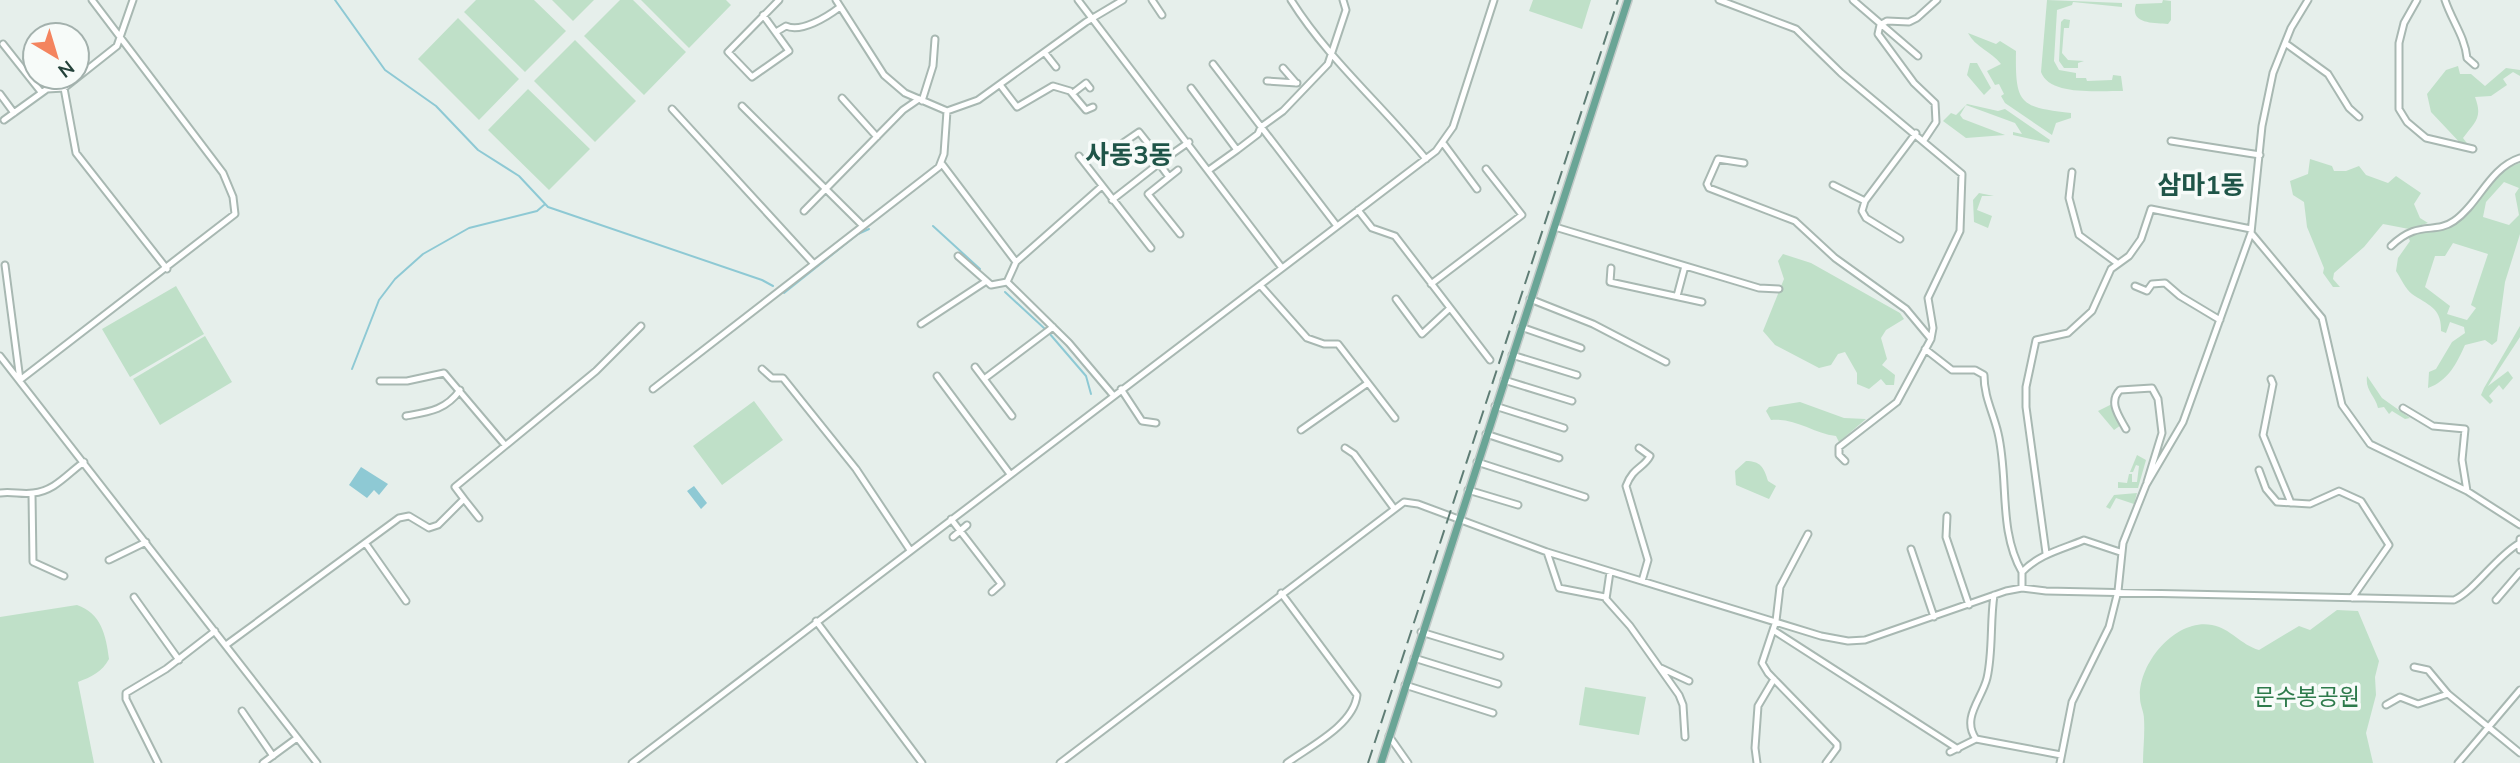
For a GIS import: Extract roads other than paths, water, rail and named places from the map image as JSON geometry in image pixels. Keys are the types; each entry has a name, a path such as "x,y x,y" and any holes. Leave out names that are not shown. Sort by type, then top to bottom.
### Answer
{"main road":[{"path":"1381,763 1421,632 1628,0"}],"street":[{"path":"20,380 232,219 236,208 223,173 92,0"},
{"path":"91,67 117,46 132,0"},
{"path":"763,15 789,51 752,77 728,52 763,15 779,0"},
{"path":"836,0 884,75 920,100 947,111 978,100 1001,86 1092,19 1123,0"},
{"path":"1078,0 1189,142 1282,268"},
{"path":"1152,0 1162,15"},
{"path":"1290,0 1333,54 1426,159"},
{"path":"1209,170 1258,134 1261,127 1328,64 1346,10 1343,0"},
{"path":"632,763 1426,159 1443,143 1453,127 1494,0"},
{"path":"1718,0 1796,29 1842,73 1962,174 1960,231 1928,298 1933,328 1931,339 1897,402 1839,447 1839,455 1845,461"},
{"path":"1853,0 1918,57"},
{"path":"1924,140 1936,122 1935,103 1914,83 1878,34 1880,25 1887,21 1909,22 1937,0"},
{"path":"2146,485 2183,422 2251,231 2266,103 2273,73 2285,43 2308,0"},
{"path":"2417,0 2404,23 2399,43 2399,109 2407,122 2426,138 2473,149"},
{"path":"2445,0 2451,18 2466,43 2467,58 2475,65"},
{"path":"776,32 786,26 792,29 819,23 840,7"},
{"path":"804,211 903,110 920,100 933,66 935,39"},
{"path":"2285,43 2328,74 2349,108 2359,117"},
{"path":"3,44 41,92"},
{"path":"1045,53 1056,67"},
{"path":"1213,64 1337,226"},
{"path":"1283,68 1304,89"},
{"path":"1268,82 1297,83"},
{"path":"1073,93 1086,83 1090,88"},
{"path":"1001,86 1017,107 1044,88 1053,86 1073,93 1086,110 1093,107"},
{"path":"1191,88 1237,150"},
{"path":"4,120 41,92 47,91"},
{"path":"65,91 80,160 167,269"},
{"path":"0,94 14,113"},
{"path":"842,98 877,136"},
{"path":"741,106 862,225"},
{"path":"672,109 814,264"},
{"path":"947,111 942,164 1016,262"},
{"path":"1123,143 1139,132 1162,161 1161,166 1169,177"},
{"path":"1900,239 1866,218 1861,211 1865,201 1916,133"},
{"path":"2171,141 2260,155"},
{"path":"1112,200 1189,142"},
{"path":"1443,143 1477,189"},
{"path":"1079,156 1151,248"},
{"path":"2391,246 2410,230 2451,223 2487,182 2520,158"},
{"path":"1744,163 1718,159 1707,184 1709,188 1795,221 1836,258 1906,309 1931,339"},
{"path":"653,389 942,164"},
{"path":"1432,284 1522,215 1486,169"},
{"path":"1178,170 1148,194 1180,234"},
{"path":"2072,172 2069,198 2079,235 2117,263"},
{"path":"1833,185 1865,201"},
{"path":"958,256 985,282 1001,285 1007,282 1016,262 1102,186"},
{"path":"2046,554 2026,407 2031,352 2039,337 2068,333 2092,310 2111,269 2129,256 2141,239 2149,213 2154,208 2251,231 2322,318 2342,405 2370,444 2467,491 2520,525"},
{"path":"1358,210 1372,228 1395,236 1490,360"},
{"path":"1555,227 1759,288 1779,289"},
{"path":"5,265 20,380"},
{"path":"1676,296 1685,266"},
{"path":"1611,268 1610,282 1702,302"},
{"path":"921,324 985,282"},
{"path":"1007,282 1049,330 1113,395"},
{"path":"2134,286 2147,291 2157,282 2165,283 2179,296 2220,320"},
{"path":"1260,285 1307,338 1324,344 1338,344 1395,418"},
{"path":"1396,299 1422,334 1450,308"},
{"path":"1531,299 1593,324 1665,362"},
{"path":"479,518 455,486 596,371 641,326"},
{"path":"1521,327 1581,348"},
{"path":"984,379 1049,330"},
{"path":"1925,349 1952,370 1975,370 1984,375 1984,389 1998,433 2010,543 2022,572 2022,588"},
{"path":"1512,355 1577,375"},
{"path":"0,356 317,763"},
{"path":"975,367 1012,416"},
{"path":"762,369 772,378 783,378 856,469 910,550"},
{"path":"380,381 407,381 441,373 460,390 505,445"},
{"path":"937,376 1010,474"},
{"path":"2271,379 2273,384 2263,435 2291,503"},
{"path":"1504,380 1572,401"},
{"path":"1301,430 1368,383"},
{"path":"2060,763 2073,702 2109,627 2118,591 2120,552 2146,485 2162,433 2158,399 2152,388 2120,390 2114,396 2114,405 2126,429"},
{"path":"406,416 448,405 460,390"},
{"path":"1121,390 1142,421 1156,423"},
{"path":"1496,405 1564,428"},
{"path":"2403,408 2433,426 2465,429 2462,460 2467,491"},
{"path":"1486,434 1559,458"},
{"path":"1345,448 1354,454 1393,507"},
{"path":"1639,448 1650,456 1630,476 1626,494 1637,517 1639,539 1648,560 1642,581"},
{"path":"0,493 12,491 32,494 67,479 84,462"},
{"path":"1477,462 1585,497"},
{"path":"2259,470 2272,498 2310,504 2334,492 2346,492 2361,501 2389,545 2353,598"},
{"path":"1468,490 1518,505"},
{"path":"32,494 33,562 64,576"},
{"path":"226,645 404,516 432,528 464,499"},
{"path":"1060,763 1393,507 1404,502 1412,502 1547,552 1610,572 1848,641 1882,636 1994,595 2022,588 2454,600 2474,584 2500,555 2519,544"},
{"path":"1947,516 1946,537 1969,605"},
{"path":"951,519 1002,585 992,592"},
{"path":"953,537 967,525"},
{"path":"1808,534 1780,587 1776,621 1762,663 1837,744 1826,763"},
{"path":"2022,572 2046,554 2058,552 2084,540 2120,552"},
{"path":"109,561 146,542"},
{"path":"366,544 406,601"},
{"path":"1911,549 1934,617"},
{"path":"1547,552 1559,588 1605,597 1670,681 1683,705 1685,737"},
{"path":"1605,597 1610,572"},
{"path":"2496,600 2520,572"},
{"path":"1281,593 1352,684 1356,695 1353,708 1344,720 1287,763"},
{"path":"1976,739 1969,727 1970,718 1987,676 1994,595"},
{"path":"134,597 179,660"},
{"path":"816,621 922,763"},
{"path":"1773,630 1958,749"},
{"path":"158,763 126,699 126,693 179,660 215,631"},
{"path":"1421,632 1500,656"},
{"path":"1414,657 1498,684"},
{"path":"1658,667 1689,681"},
{"path":"2414,667 2428,670 2448,694 2519,751"},
{"path":"1757,763 1755,748 1758,706 1774,679"},
{"path":"1405,685 1493,713"},
{"path":"2458,763 2520,690"},
{"path":"2386,705 2400,698 2418,704 2448,694"},
{"path":"242,711 273,756"},
{"path":"1390,736 1408,763"},
{"path":"262,763 297,738"},
{"path":"1950,752 1976,739 2061,755"}],"water":[{"path":"361,467 388,484 379,495 374,490 367,498 349,485"},
{"path":"694,486 707,503 701,509 687,491"}],"waterway":[{"path":"335,0 385,70 436,106 478,150 519,176 548,207 773,286"},
{"path":"352,369 379,300 395,279 423,254 469,228 537,211 544,205"},
{"path":"933,226 980,269"},
{"path":"784,293 858,234 869,229"},
{"path":"1005,292 1045,329"},
{"path":"1049,333 1086,376 1091,394"}],"railway":[{"path":"1368,763 1618,0"}],"district":[{"name":"사동3동","path":"1129,155"},
{"name":"삼마1동","path":"2201,185"}],"park label":[{"name":"문수봉공원","path":"2307,697"}]}
